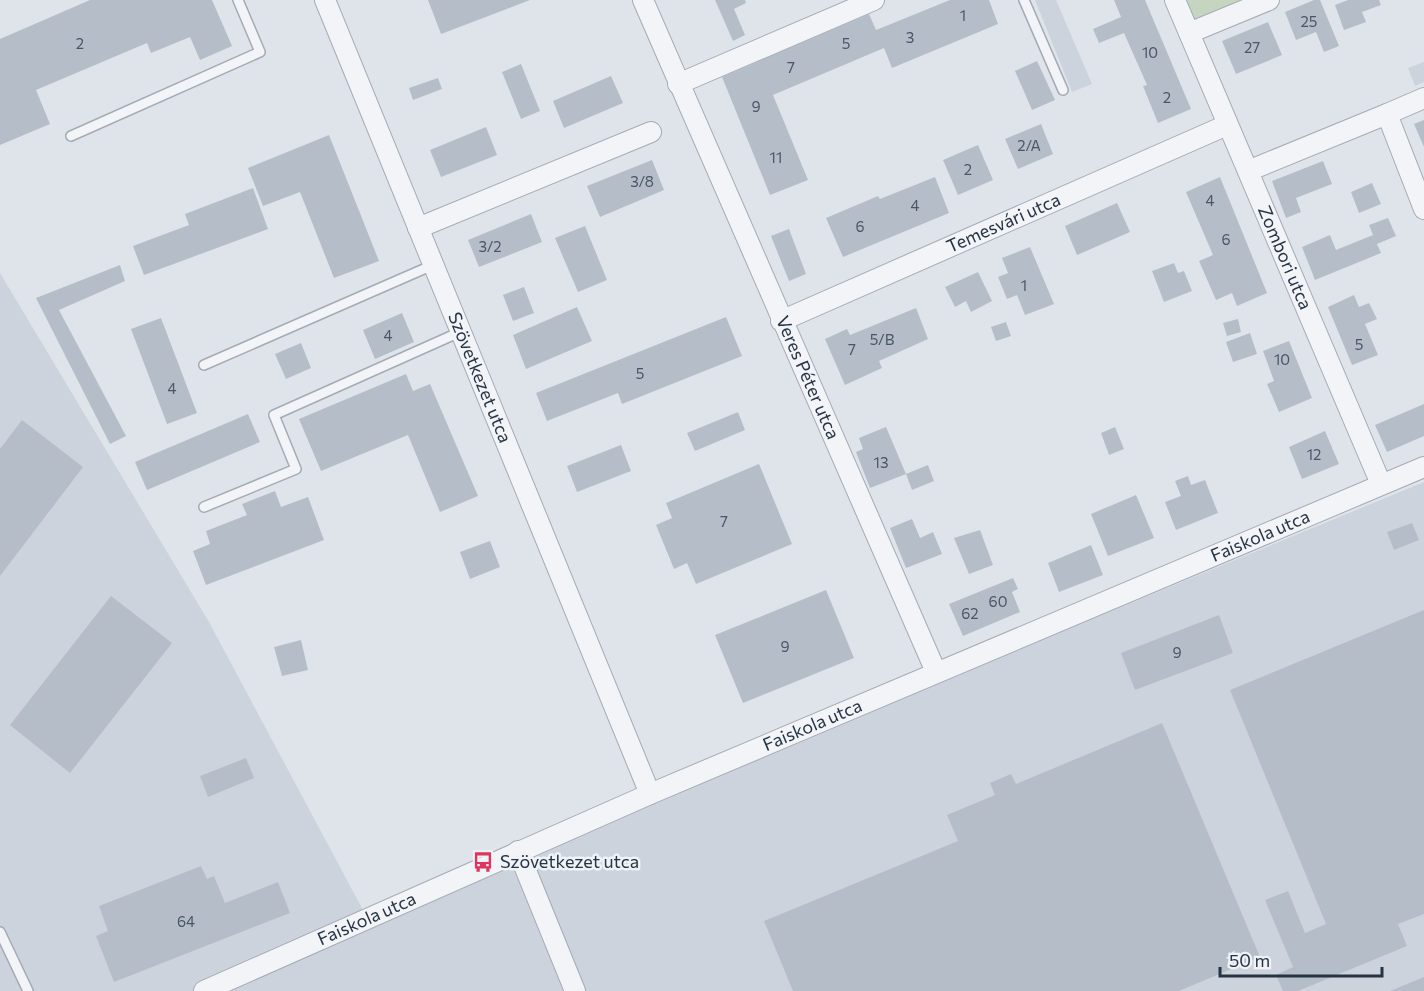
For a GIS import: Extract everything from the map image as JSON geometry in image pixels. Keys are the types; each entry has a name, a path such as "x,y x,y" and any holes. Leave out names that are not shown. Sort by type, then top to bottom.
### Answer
{"street":[{"name":"Szövetkezet utca","path":"325,0 650,794"},
{"name":"Veres Péter utca","path":"643,0 936,672"},
{"path":"678,84 874,0"},
{"name":"Zombori utca","path":"1175,0 1381,484"},
{"path":"1189,33 1269,0"},
{"path":"1248,171 1424,98"},
{"path":"1387,114 1424,209"},
{"name":"Temesvári utca","path":"781,321 1227,125"},
{"path":"418,228 651,132"},
{"name":"Faiskola utca","path":"204,991 406,904 518,851 650,794 1381,484 1424,468"},
{"path":"518,851 575,991"}],"lane":[{"path":"71,136 260,52 238,0"},
{"path":"1024,0 1062,90"},
{"path":"204,365 433,266"},
{"path":"204,507 296,468 274,415 460,332"},
{"path":"0,932 28,991"}],"shaded area":[{"path":"1035,0 1056,0 1092,84 1072,92"},
{"path":"1424,62 1424,82 1415,86 1408,68"},
{"path":"0,273 209,622 372,927 639,806 1424,482 1424,991 0,991"}],"green space":[{"path":"1176,0 1269,0 1189,33"}],"building":[{"path":"90,0 212,0 232,46 200,60 190,37 151,53 147,43 36,90 50,124 0,145 0,39"},
{"path":"428,0 530,0 441,34"},
{"path":"715,0 745,0 746,3 734,9 745,35 733,41"},
{"path":"950,0 989,0 998,24 892,68 884,48 773,95 808,180 770,195 722,77 869,14 876,30"},
{"path":"1114,0 1145,0 1191,109 1158,123 1143,86 1147,85 1124,33 1099,43 1093,29 1121,17"},
{"path":"1314,0 1320,0 1339,46 1324,52 1316,32 1296,40 1285,12"},
{"path":"1348,0 1379,0 1381,5 1362,12 1366,22 1344,30 1335,5"},
{"path":"1268,22 1282,55 1236,74 1222,41"},
{"path":"1037,61 1055,100 1032,110 1015,71"},
{"path":"521,64 540,111 521,119 502,72"},
{"path":"611,76 623,103 564,128 553,101"},
{"path":"438,78 442,89 413,100 409,88"},
{"path":"1424,120 1424,147 1414,124"},
{"path":"1041,124 1053,154 1018,169 1005,139"},
{"path":"486,127 497,155 441,177 430,150"},
{"path":"329,135 379,261 334,278 300,192 263,206 248,168"},
{"path":"978,145 993,180 958,195 943,160"},
{"path":"652,160 664,190 600,217 587,186"},
{"path":"1323,161 1332,184 1296,198 1301,212 1286,218 1272,181"},
{"path":"935,177 949,213 843,257 826,218 878,196 880,199"},
{"path":"1220,177 1267,293 1237,306 1232,293 1216,300 1199,261 1213,255 1186,192"},
{"path":"1372,183 1381,204 1359,213 1351,192"},
{"path":"253,188 268,229 144,275 133,246 189,225 185,214"},
{"path":"1117,203 1130,232 1077,255 1065,226"},
{"path":"531,214 542,242 479,267 468,240"},
{"path":"1388,218 1396,236 1377,244 1381,253 1315,280 1302,247 1330,235 1336,250 1373,235 1369,225"},
{"path":"585,226 607,280 578,292 555,238"},
{"path":"789,229 806,274 789,281 771,236"},
{"path":"1030,247 1054,304 1025,315 1017,295 1007,299 998,277 1008,273 1002,258"},
{"path":"1174,263 1178,273 1184,271 1192,291 1164,302 1152,271"},
{"path":"120,265 125,281 59,310 126,436 110,444 36,298"},
{"path":"978,272 992,301 971,312 966,301 955,307 945,287"},
{"path":"524,287 534,313 513,321 503,295"},
{"path":"1354,295 1359,307 1369,303 1377,319 1365,324 1378,355 1352,365 1328,307"},
{"path":"577,307 592,341 526,369 513,335"},
{"path":"916,308 928,339 879,361 882,368 845,385 825,339 847,329 850,335"},
{"path":"402,313 414,342 375,359 363,330"},
{"path":"726,317 742,356 622,404 618,393 547,421 536,393"},
{"path":"161,318 197,413 167,424 131,329"},
{"path":"1238,319 1241,332 1227,336 1223,323"},
{"path":"1006,322 1011,336 996,341 991,327"},
{"path":"1250,333 1257,354 1233,362 1226,342"},
{"path":"1289,341 1312,398 1279,412 1267,384 1274,381 1263,351"},
{"path":"301,343 311,368 286,379 275,354"},
{"path":"406,374 413,391 430,384 478,496 440,512 408,435 321,471 299,419"},
{"path":"1424,404 1424,436 1387,452 1375,425"},
{"path":"738,412 745,430 695,451 687,433"},
{"path":"248,414 260,442 147,490 135,462"},
{"path":"22,420 83,467 0,576 0,449"},
{"path":"886,427 906,474 870,488 856,452 863,449 859,438"},
{"path":"1115,427 1124,449 1109,455 1101,433"},
{"path":"1325,431 1339,464 1302,479 1289,447"},
{"path":"621,445 631,471 577,492 567,466"},
{"path":"759,464 792,544 696,584 687,563 674,569 656,525 672,518 666,503"},
{"path":"928,465 934,481 912,490 906,474"},
{"path":"1188,476 1191,485 1205,480 1218,513 1176,530 1165,502 1181,496 1175,481"},
{"path":"275,491 281,507 308,497 324,540 206,585 193,551 210,544 206,531 247,515 242,504"},
{"path":"1136,495 1154,538 1108,556 1091,514"},
{"path":"912,519 920,538 933,532 942,554 906,568 890,528"},
{"path":"1412,523 1419,540 1394,550 1387,532"},
{"path":"980,530 993,565 969,574 954,538"},
{"path":"490,541 500,567 470,579 460,552"},
{"path":"1091,545 1103,575 1059,592 1048,563"},
{"path":"1013,578 1018,589 1012,592 1020,612 963,636 949,604"},
{"path":"826,590 854,658 743,703 715,635"},
{"path":"111,596 172,643 70,773 10,725"},
{"path":"1424,610 1424,914 1398,924 1407,946 1298,991 1283,991 1276,975 1293,967 1265,900 1288,891 1305,933 1326,924 1230,690"},
{"path":"1219,615 1233,653 1135,690 1121,653"},
{"path":"301,640 308,670 282,676 274,647"},
{"path":"1162,723 1260,957 1179,991 793,991 764,921 958,841 947,815 995,795 990,783 1011,774 1016,784"},
{"path":"246,758 254,778 208,797 200,776"},
{"path":"201,866 207,879 214,876 225,903 278,882 290,913 114,982 96,936 108,931 99,906"},
{"path":"1424,977 1424,991 1390,991"}],"place":[{"name":"Szövetkezet utca","path":"483,862"}]}
